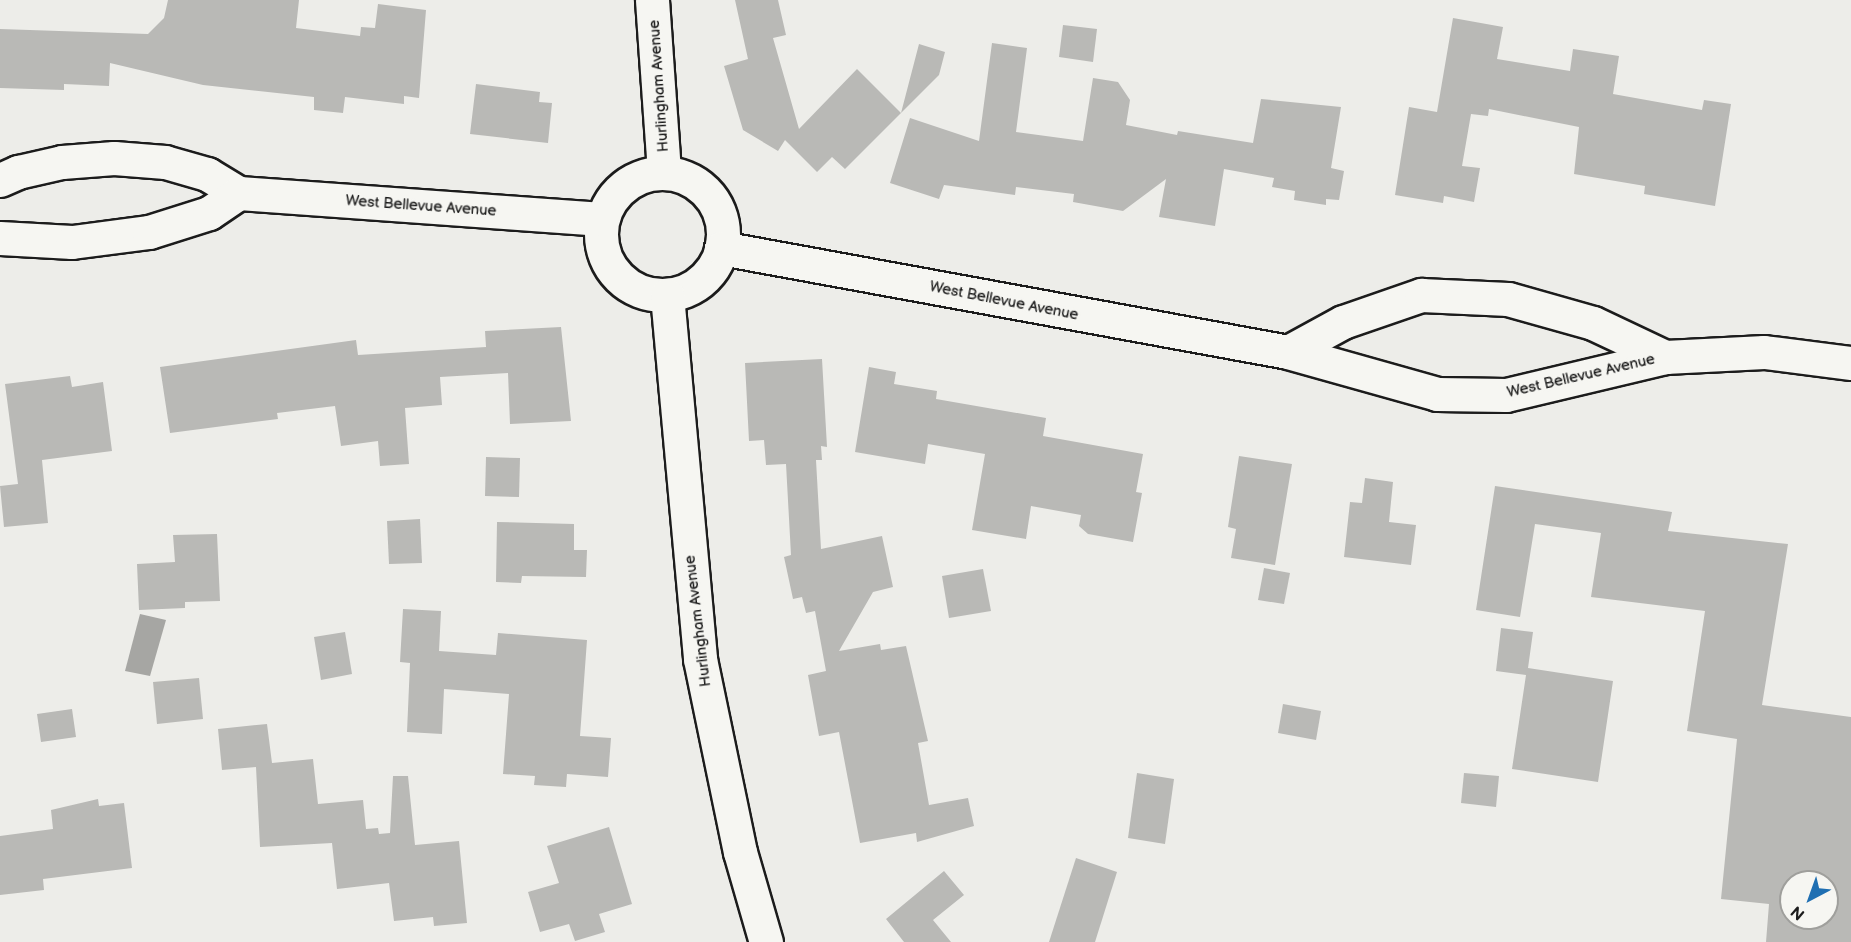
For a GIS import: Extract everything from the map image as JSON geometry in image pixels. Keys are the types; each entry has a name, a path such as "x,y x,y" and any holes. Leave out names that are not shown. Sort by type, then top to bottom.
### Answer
{"street":[{"name":"Hurlingham Avenue","path":"652,0 664,172"},
{"name":"West Bellevue Avenue","path":"0,180 18,172 62,162 114,158 165,162 207,174 239,193 602,219"},
{"path":"664,172 682,176 711,197 721,221 721,248 702,280 667,295 630,286 615,274 605,257 602,219 610,200 624,184 643,175 664,172"},
{"path":"0,238 72,242 148,232 209,213 239,193"},
{"name":"West Bellevue Avenue","path":"721,248 1288,352 1437,394 1506,395 1665,357 1764,352 1851,363"},
{"name":"Hurlingham Avenue","path":"667,295 700,659 740,852 766,942"},
{"name":"West Bellevue Avenue","path":"1288,352 1343,322 1421,295 1508,299 1593,323 1665,357"}],"shaded area":[{"path":"140,614 166,620 150,676 125,671"}],"building":[{"path":"168,0 299,0 296,28 360,36 361,27 375,28 378,4 426,10 419,98 404,96 404,104 345,97 343,113 314,110 314,97 203,85 110,63 109,86 64,84 64,90 0,88 0,29 148,34 164,18"},
{"path":"735,0 778,0 786,35 773,38 799,129 857,69 901,113 845,169 832,157 817,172 785,140 778,151 743,130 724,66 748,59"},
{"path":"1453,18 1503,27 1497,59 1570,71 1573,49 1619,56 1613,94 1702,110 1704,100 1731,104 1715,206 1644,194 1645,186 1574,174 1579,127 1489,109 1488,116 1471,114 1462,166 1480,168 1474,202 1444,196 1443,203 1395,195 1409,107 1437,112"},
{"path":"1063,25 1097,29 1093,62 1059,57"},
{"path":"992,43 1027,48 1016,132 1083,141 1093,78 1118,82 1130,100 1126,125 1177,135 1178,131 1253,143 1261,99 1341,107 1331,168 1344,171 1339,200 1326,199 1326,205 1294,200 1295,191 1272,187 1274,178 1224,169 1215,226 1159,217 1166,179 1123,211 1073,202 1074,194 1016,187 1015,195 944,185 939,199 890,183 910,118 979,141"},
{"path":"919,44 945,52 939,75 901,113"},
{"path":"476,84 540,92 539,102 552,103 548,143 470,134"},
{"path":"561,327 571,421 510,424 508,373 440,377 442,405 405,408 409,464 380,466 378,441 341,446 335,406 277,413 278,419 170,433 160,367 356,340 358,355 486,347 485,331"},
{"path":"822,359 827,447 821,446 822,460 816,460 821,549 882,536 893,587 873,592 839,651 880,644 881,650 906,646 928,741 918,743 929,805 968,798 974,826 917,842 916,833 860,843 839,732 819,736 808,675 826,671 815,611 806,613 802,597 793,599 784,557 791,555 786,464 766,465 764,440 749,441 745,363"},
{"path":"869,367 896,372 894,384 937,391 936,399 1046,418 1043,436 1143,454 1136,492 1142,493 1133,542 1088,534 1079,526 1081,515 1031,506 1026,539 972,530 985,454 928,444 925,464 855,452"},
{"path":"70,376 72,387 103,382 112,451 42,460 48,523 4,527 0,486 18,484 5,384"},
{"path":"1239,456 1292,464 1275,565 1231,558 1236,529 1228,527"},
{"path":"486,457 520,458 519,497 485,496"},
{"path":"1365,478 1393,482 1389,522 1416,525 1411,565 1344,557 1350,502 1362,503"},
{"path":"1495,486 1672,512 1668,531 1788,544 1762,705 1851,717 1851,942 1766,942 1769,904 1721,899 1737,739 1687,731 1705,611 1591,597 1601,533 1535,524 1520,617 1476,610"},
{"path":"420,519 422,563 389,564 387,521"},
{"path":"497,522 574,524 574,550 587,550 586,577 522,576 521,583 496,582"},
{"path":"217,534 220,601 185,602 185,608 139,610 137,564 175,562 173,535"},
{"path":"1264,568 1290,573 1284,604 1258,600"},
{"path":"983,569 991,611 949,618 942,576"},
{"path":"403,609 441,611 439,651 496,655 498,633 587,640 580,736 611,738 608,777 567,774 566,787 534,785 535,776 503,774 509,694 444,689 442,734 407,732 410,663 400,662"},
{"path":"1501,628 1533,632 1528,668 1613,681 1598,782 1512,769 1526,675 1496,671"},
{"path":"345,632 352,674 321,680 314,637"},
{"path":"199,678 203,719 157,724 153,682"},
{"path":"1283,704 1321,711 1316,740 1278,733"},
{"path":"72,709 76,737 41,742 37,714"},
{"path":"267,724 272,763 313,759 318,804 363,800 366,829 378,828 379,834 390,833 393,776 408,776 415,845 459,841 467,923 434,926 433,917 394,921 389,883 337,889 332,843 260,847 256,767 222,770 218,729"},
{"path":"1137,773 1174,779 1165,844 1128,838"},
{"path":"1464,773 1499,776 1496,807 1461,803"},
{"path":"98,799 99,806 124,803 132,868 43,879 44,890 0,895 0,836 53,829 51,810"},
{"path":"609,827 632,904 599,914 605,932 575,941 569,924 540,932 528,892 559,883 547,846"},
{"path":"1076,858 1117,872 1095,942 1049,942"},
{"path":"944,871 964,895 933,920 951,942 904,942 886,919"}]}
